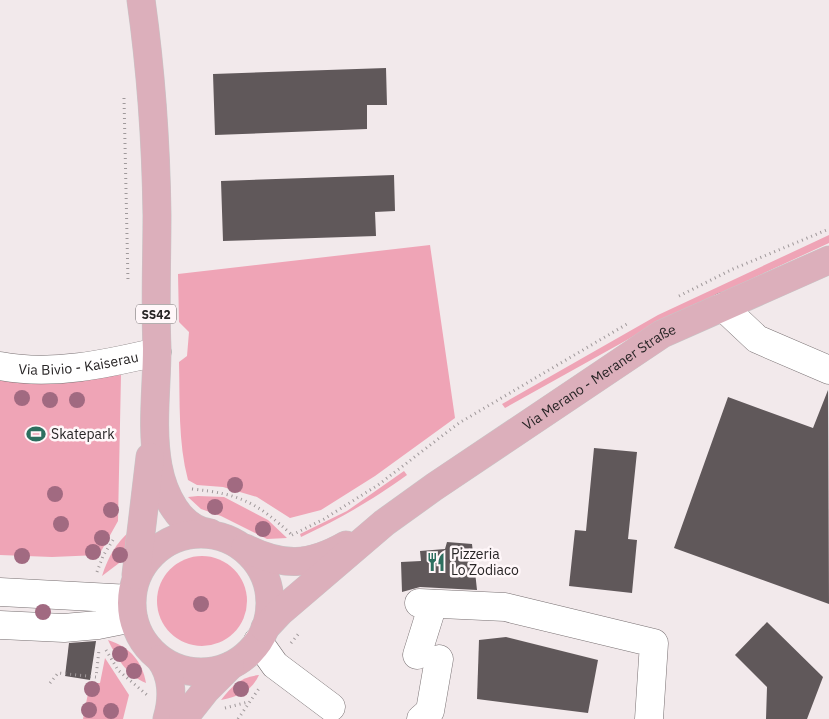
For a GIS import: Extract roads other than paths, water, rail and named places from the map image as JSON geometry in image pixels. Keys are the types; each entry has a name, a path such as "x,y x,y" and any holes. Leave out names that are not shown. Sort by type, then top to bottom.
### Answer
{"main road":[{"name":"SS42","path":"132,608 141,549 155,412 157,352 157,205 150,68 141,0"},
{"name":"Via Merano - Meraner Straße","path":"262,635 280,612 384,523 434,487 662,334 829,260"},
{"name":"SS42","path":"155,412 158,466 169,498 178,514 190,526 199,532 210,533"},
{"name":"Via Merano - Meraner Straße","path":"244,548 280,562 305,561 342,548 384,523"},
{"path":"167,719 170,681 166,667 138,634 132,608 140,568 162,545 185,534 210,533 234,541 244,548 258,563 268,582 270,613 262,635 246,656 230,666 206,690 183,719"},
{"path":"160,659 185,671 215,671 230,666"}],"street":[{"path":"723,307 757,339 829,370"},
{"name":"Via Bivio - Kaiserau","path":"0,366 14,368 82,368 157,352"},
{"path":"0,592 132,608"},
{"path":"421,719 430,711 426,603 505,607 654,643 649,719"},
{"path":"0,625 64,628 98,625 132,608"},
{"path":"262,635 275,665 331,707"}],"place":[{"name":"Skatepark","path":"36,434"},
{"name":"Pizzeria Lo Zodiaco","path":"436,562"}]}
